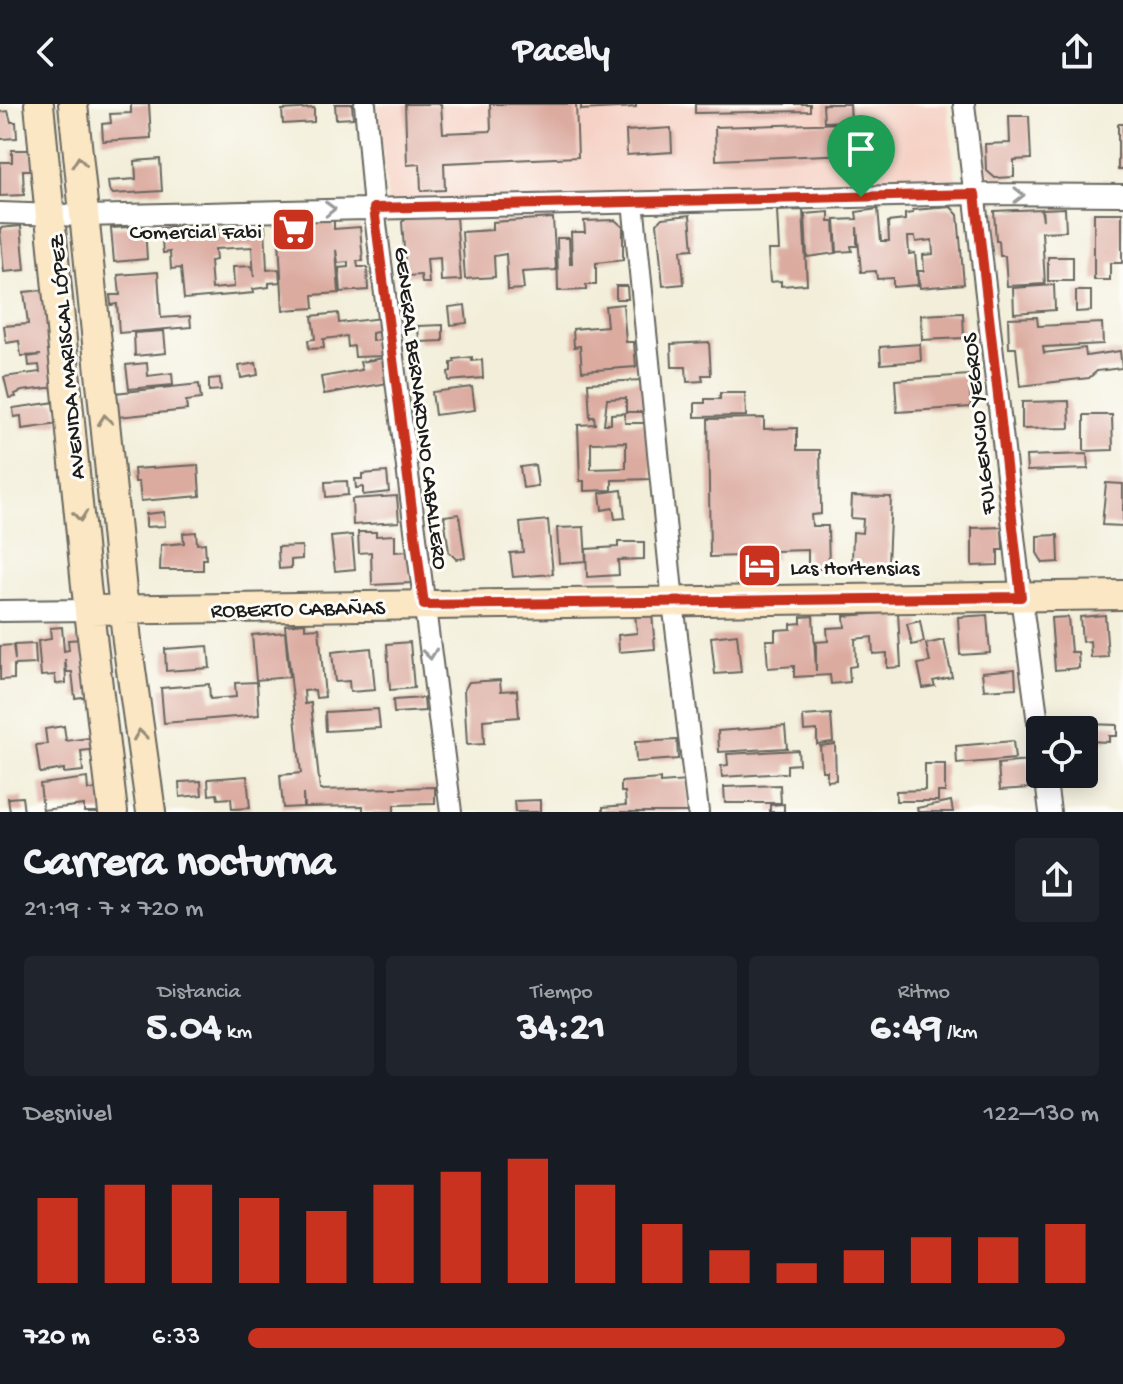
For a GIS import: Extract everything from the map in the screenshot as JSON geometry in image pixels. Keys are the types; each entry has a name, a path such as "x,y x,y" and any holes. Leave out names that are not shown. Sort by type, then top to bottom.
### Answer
{"main road":[{"name":"AVENIDA MARISCAL LÓPEZ","path":"39,104 89,610 113,812"},
{"name":"AVENIDA MARISCAL LÓPEZ","path":"73,104 124,609 151,812"},
{"name":"ROBERTO CABAÑAS","path":"89,610 1123,595"}],"street":[{"name":"GENERAL BERNARDINO CABALLERO","path":"365,104 374,208 451,812"},
{"name":"FULGENCIO YEGROS","path":"964,104 1037,716"},
{"path":"0,213 84,216 975,194 1123,195"},
{"path":"633,202 673,602 698,812"},
{"name":"ROBERTO CABAÑAS","path":"0,611 89,610"},
{"path":"1047,788 1050,812"}],"shaded area":[{"path":"378,104 947,104 956,180 388,207"}],"building":[{"path":"131,104 149,104 151,138 103,141 102,124 111,123 110,114 131,113"},
{"path":"335,104 352,104 353,118 336,119"},
{"path":"405,104 441,104 443,133 491,131 490,104 576,104 578,157 444,163 445,190 421,191 420,164 407,165"},
{"path":"581,104 636,104 636,107 581,110"},
{"path":"695,104 810,104 810,111 695,113"},
{"path":"823,104 850,104 851,121 824,122"},
{"path":"314,108 314,122 283,124 282,110"},
{"path":"8,111 11,122 16,122 17,138 0,139 0,112"},
{"path":"1009,116 1029,116 1031,159 1014,160 1014,177 995,178 986,170 985,144 1010,143"},
{"path":"848,123 849,154 716,160 715,127"},
{"path":"1118,124 1123,124 1123,170 1118,170"},
{"path":"671,128 672,152 627,155 626,131"},
{"path":"12,150 32,150 33,170 23,170 24,195 0,196 0,162 12,162"},
{"path":"160,159 162,191 113,194 109,189 108,181 136,179 135,161"},
{"path":"951,207 958,215 964,284 920,288 918,271 924,271 923,255 933,254 932,240 916,242 915,237 908,237 909,254 915,253 918,285 893,287 893,278 877,279 876,271 861,272 857,227 857,246 851,246 852,251 837,252 835,220 857,219 856,212 878,209 881,241 889,241 888,222 905,220 905,214 913,213 913,210"},
{"path":"1065,208 1066,231 1042,232 1045,284 1007,286 1005,256 1000,256 999,241 996,241 994,211 1041,209 1043,220 1042,209"},
{"path":"803,210 807,284 781,286 781,281 770,282 768,250 779,250 777,211"},
{"path":"829,212 829,222 834,222 836,253 807,257 805,214"},
{"path":"1094,213 1122,213 1122,263 1110,263 1110,280 1094,280"},
{"path":"690,215 693,249 681,250 684,284 663,286 657,223 662,218"},
{"path":"409,217 456,217 461,280 441,281 440,258 427,259 429,283 422,283 421,275 406,276 402,222"},
{"path":"553,218 556,270 522,272 524,289 508,290 506,254 494,256 495,277 465,279 462,232 492,230 492,222"},
{"path":"334,219 334,229 360,227 363,261 357,261 358,267 367,267 368,290 341,292 339,268 348,267 348,262 338,263 336,250 339,293 313,295 314,308 283,310 278,223"},
{"path":"615,220 623,227 623,260 596,263 596,285 586,285 586,290 558,291 557,238 569,238 572,264 571,232 585,232 584,221"},
{"path":"189,225 191,239 209,238 209,230 265,226 267,270 279,269 280,282 253,289 254,293 184,299 181,268 171,269 170,252 163,253 161,228","holes":["252,247 254,277 252,266 233,267 234,287 212,289 210,261 216,260 215,249"]},
{"path":"21,226 25,270 4,272 0,228"},
{"path":"145,226 147,259 114,262 111,228"},
{"path":"1048,257 1073,257 1073,281 1048,281"},
{"path":"158,272 161,318 190,316 191,327 119,333 117,304 111,305 110,295 120,295 118,275"},
{"path":"1054,285 1055,310 1014,313 1013,288"},
{"path":"616,286 627,286 628,299 616,299"},
{"path":"45,290 56,387 22,391 15,394 16,397 9,398 4,377 40,372 39,365 29,366 28,357 41,355 21,356 19,341 6,343 4,326 28,324 24,292"},
{"path":"1076,291 1091,291 1091,311 1076,312"},
{"path":"623,304 626,342 634,342 636,367 582,371 580,346 574,347 573,329 607,326 605,306"},
{"path":"465,305 467,323 451,325 449,307"},
{"path":"338,313 339,323 381,318 382,331 372,333 372,341 383,340 385,356 355,357 354,346 348,347 347,336 323,339 324,348 309,349 308,340 315,339 312,316"},
{"path":"963,313 964,338 922,340 921,315"},
{"path":"1037,317 1038,326 1102,323 1103,344 1043,347 1044,353 1085,348 1086,356 1120,351 1122,368 1097,371 1089,378 1020,386 1016,348 1009,348 1008,318"},
{"path":"443,325 443,341 419,342 418,326"},
{"path":"164,331 166,353 135,356 134,333"},
{"path":"709,342 711,375 702,375 703,381 687,382 686,367 672,367 671,344"},
{"path":"920,344 921,361 881,364 880,347"},
{"path":"472,357 472,361 482,360 483,378 449,381 448,372 454,359"},
{"path":"384,358 388,383 324,394 321,377 362,370 360,362"},
{"path":"147,363 148,376 172,373 173,385 129,389 126,365"},
{"path":"256,363 258,375 241,378 239,366"},
{"path":"969,375 971,407 897,412 895,380"},
{"path":"220,378 221,390 209,391 209,379"},
{"path":"642,380 643,412 626,412 626,398 607,399 604,424 611,424 611,414 625,413 625,423 650,423 653,479 612,480 612,490 584,491 584,481 580,481 578,425 595,424 594,416 590,418 588,383","holes":["626,442 626,468 591,469 591,443"]},
{"path":"199,384 201,399 186,401 187,410 118,417 115,393"},
{"path":"472,387 475,410 435,415 432,392"},
{"path":"720,393 745,393 746,416 695,417 695,403 720,399"},
{"path":"1069,401 1070,428 1022,429 1022,402"},
{"path":"56,402 59,424 22,429 21,416 14,417 13,408"},
{"path":"1084,415 1112,415 1113,450 1084,451"},
{"path":"764,418 764,429 797,428 797,450 820,450 821,514 811,515 812,526 828,526 829,569 808,569 808,550 776,551 776,559 770,559 770,574 750,575 750,559 740,559 740,556 710,557 708,419"},
{"path":"1087,454 1088,469 1027,471 1026,456"},
{"path":"198,465 200,496 141,501 134,469"},
{"path":"535,465 538,486 523,488 520,467"},
{"path":"387,472 389,492 363,495 363,487 356,488 355,479 362,479 362,474"},
{"path":"347,481 348,495 326,497 325,482"},
{"path":"1106,483 1123,484 1123,526 1102,525"},
{"path":"622,490 625,518 615,519 613,508 602,510 600,493"},
{"path":"397,496 399,522 353,525 352,499"},
{"path":"852,496 891,497 888,564 852,563 853,532 862,533 863,519 851,518"},
{"path":"164,512 165,526 146,527 146,514"},
{"path":"459,514 465,558 456,559 449,552 444,516"},
{"path":"548,520 553,574 513,577 510,553 523,552 520,523"},
{"path":"584,527 586,561 559,563 557,528"},
{"path":"1002,527 1003,550 998,550 998,565 972,566 972,528"},
{"path":"196,532 197,544 205,543 203,570 160,570 161,545 184,543 183,533"},
{"path":"358,532 376,532 376,536 395,535 395,552 410,551 411,583 372,585 371,552 359,553"},
{"path":"352,535 355,569 335,571 331,537"},
{"path":"1058,535 1059,562 1043,563 1037,553 1037,536"},
{"path":"618,542 644,542 644,559 618,560 619,575 587,577 586,549 618,547"},
{"path":"302,546 302,559 291,560 291,568 279,569 278,547"},
{"path":"898,612 901,667 887,668 887,653 873,654 872,637 855,639 856,666 849,667 850,682 831,684 830,675 794,677 794,666 768,668 766,640 775,640 775,630 791,629 791,624 801,623 801,617 813,616 816,671 816,642 828,641 827,628 845,627 844,616"},
{"path":"652,613 655,649 619,652 618,635 637,633 635,614"},
{"path":"987,615 990,653 960,655 958,617"},
{"path":"1105,615 1108,657 1091,658 1090,641 1082,642 1080,617"},
{"path":"1068,617 1071,652 1078,652 1079,668 1055,670 1051,618"},
{"path":"920,621 924,642 912,645 907,624"},
{"path":"305,623 305,629 319,628 325,697 316,698 315,690 304,691 305,704 311,703 320,790 435,787 435,804 394,805 394,812 363,812 363,806 304,807 303,794 303,807 283,808 280,775 301,773 285,625"},
{"path":"62,627 64,651 69,650 68,640 83,639 89,696 75,698 72,672 67,672 65,659 66,683 56,684 55,675 41,676 38,641 51,639 50,628"},
{"path":"285,632 289,677 256,680 252,635"},
{"path":"737,634 741,672 715,674 711,637"},
{"path":"944,640 952,677 933,681 935,686 923,688 918,664 930,662 926,644"},
{"path":"410,642 414,688 390,690 387,644"},
{"path":"35,644 36,664 14,665 14,679 0,680 0,646 13,645 15,660 14,645"},
{"path":"208,646 210,668 166,671 165,649"},
{"path":"371,648 375,690 350,692 349,681 335,682 332,652"},
{"path":"1015,669 1016,688 984,690 982,672"},
{"path":"500,680 501,691 517,690 519,717 483,720 484,744 467,745 464,690 469,682"},
{"path":"257,682 259,715 164,723 161,688 209,684 210,699 236,697 235,683"},
{"path":"424,698 425,711 394,713 393,700"},
{"path":"378,709 380,728 326,731 325,712"},
{"path":"831,714 833,742 817,744 817,730 804,731 803,716"},
{"path":"1098,724 1117,725 1117,736 1109,736 1109,742 1098,742"},
{"path":"64,726 66,741 96,737 98,749 81,751 83,771 64,773 64,769 40,773 36,745 47,744 45,729"},
{"path":"785,726 787,748 719,752 718,731"},
{"path":"677,740 678,759 636,762 635,742"},
{"path":"1013,741 1015,759 957,764 956,746"},
{"path":"835,744 836,780 827,781 827,771 822,771 820,746"},
{"path":"798,750 799,764 787,765 787,773 722,777 721,766 728,765 727,754"},
{"path":"1026,761 1026,788 1031,788 1000,790 998,764"},
{"path":"925,764 945,764 945,792 938,792 938,801 896,801 896,791 925,790"},
{"path":"247,776 250,808 232,809 231,798 218,799 217,794 209,795 208,779"},
{"path":"87,778 88,790 100,789 103,812 84,812 84,805 43,810 40,784"},
{"path":"660,779 660,783 687,781 689,812 603,812 603,807 626,805 621,782"},
{"path":"201,781 202,795 180,797 179,782"},
{"path":"780,785 781,803 725,803 724,787"},
{"path":"22,797 24,812 10,812 8,798"},
{"path":"540,800 540,812 515,812 514,801"},
{"path":"951,801 953,812 918,812 917,808"},
{"path":"784,804 784,812 770,812 770,805"}],"place":[{"name":"Comercial Fabi","path":"293,230"},
{"name":"Las Hortensias","path":"759,566"}],"route":[{"path":"975,194 1021,597 424,605 374,208 861,197 975,194"}]}
